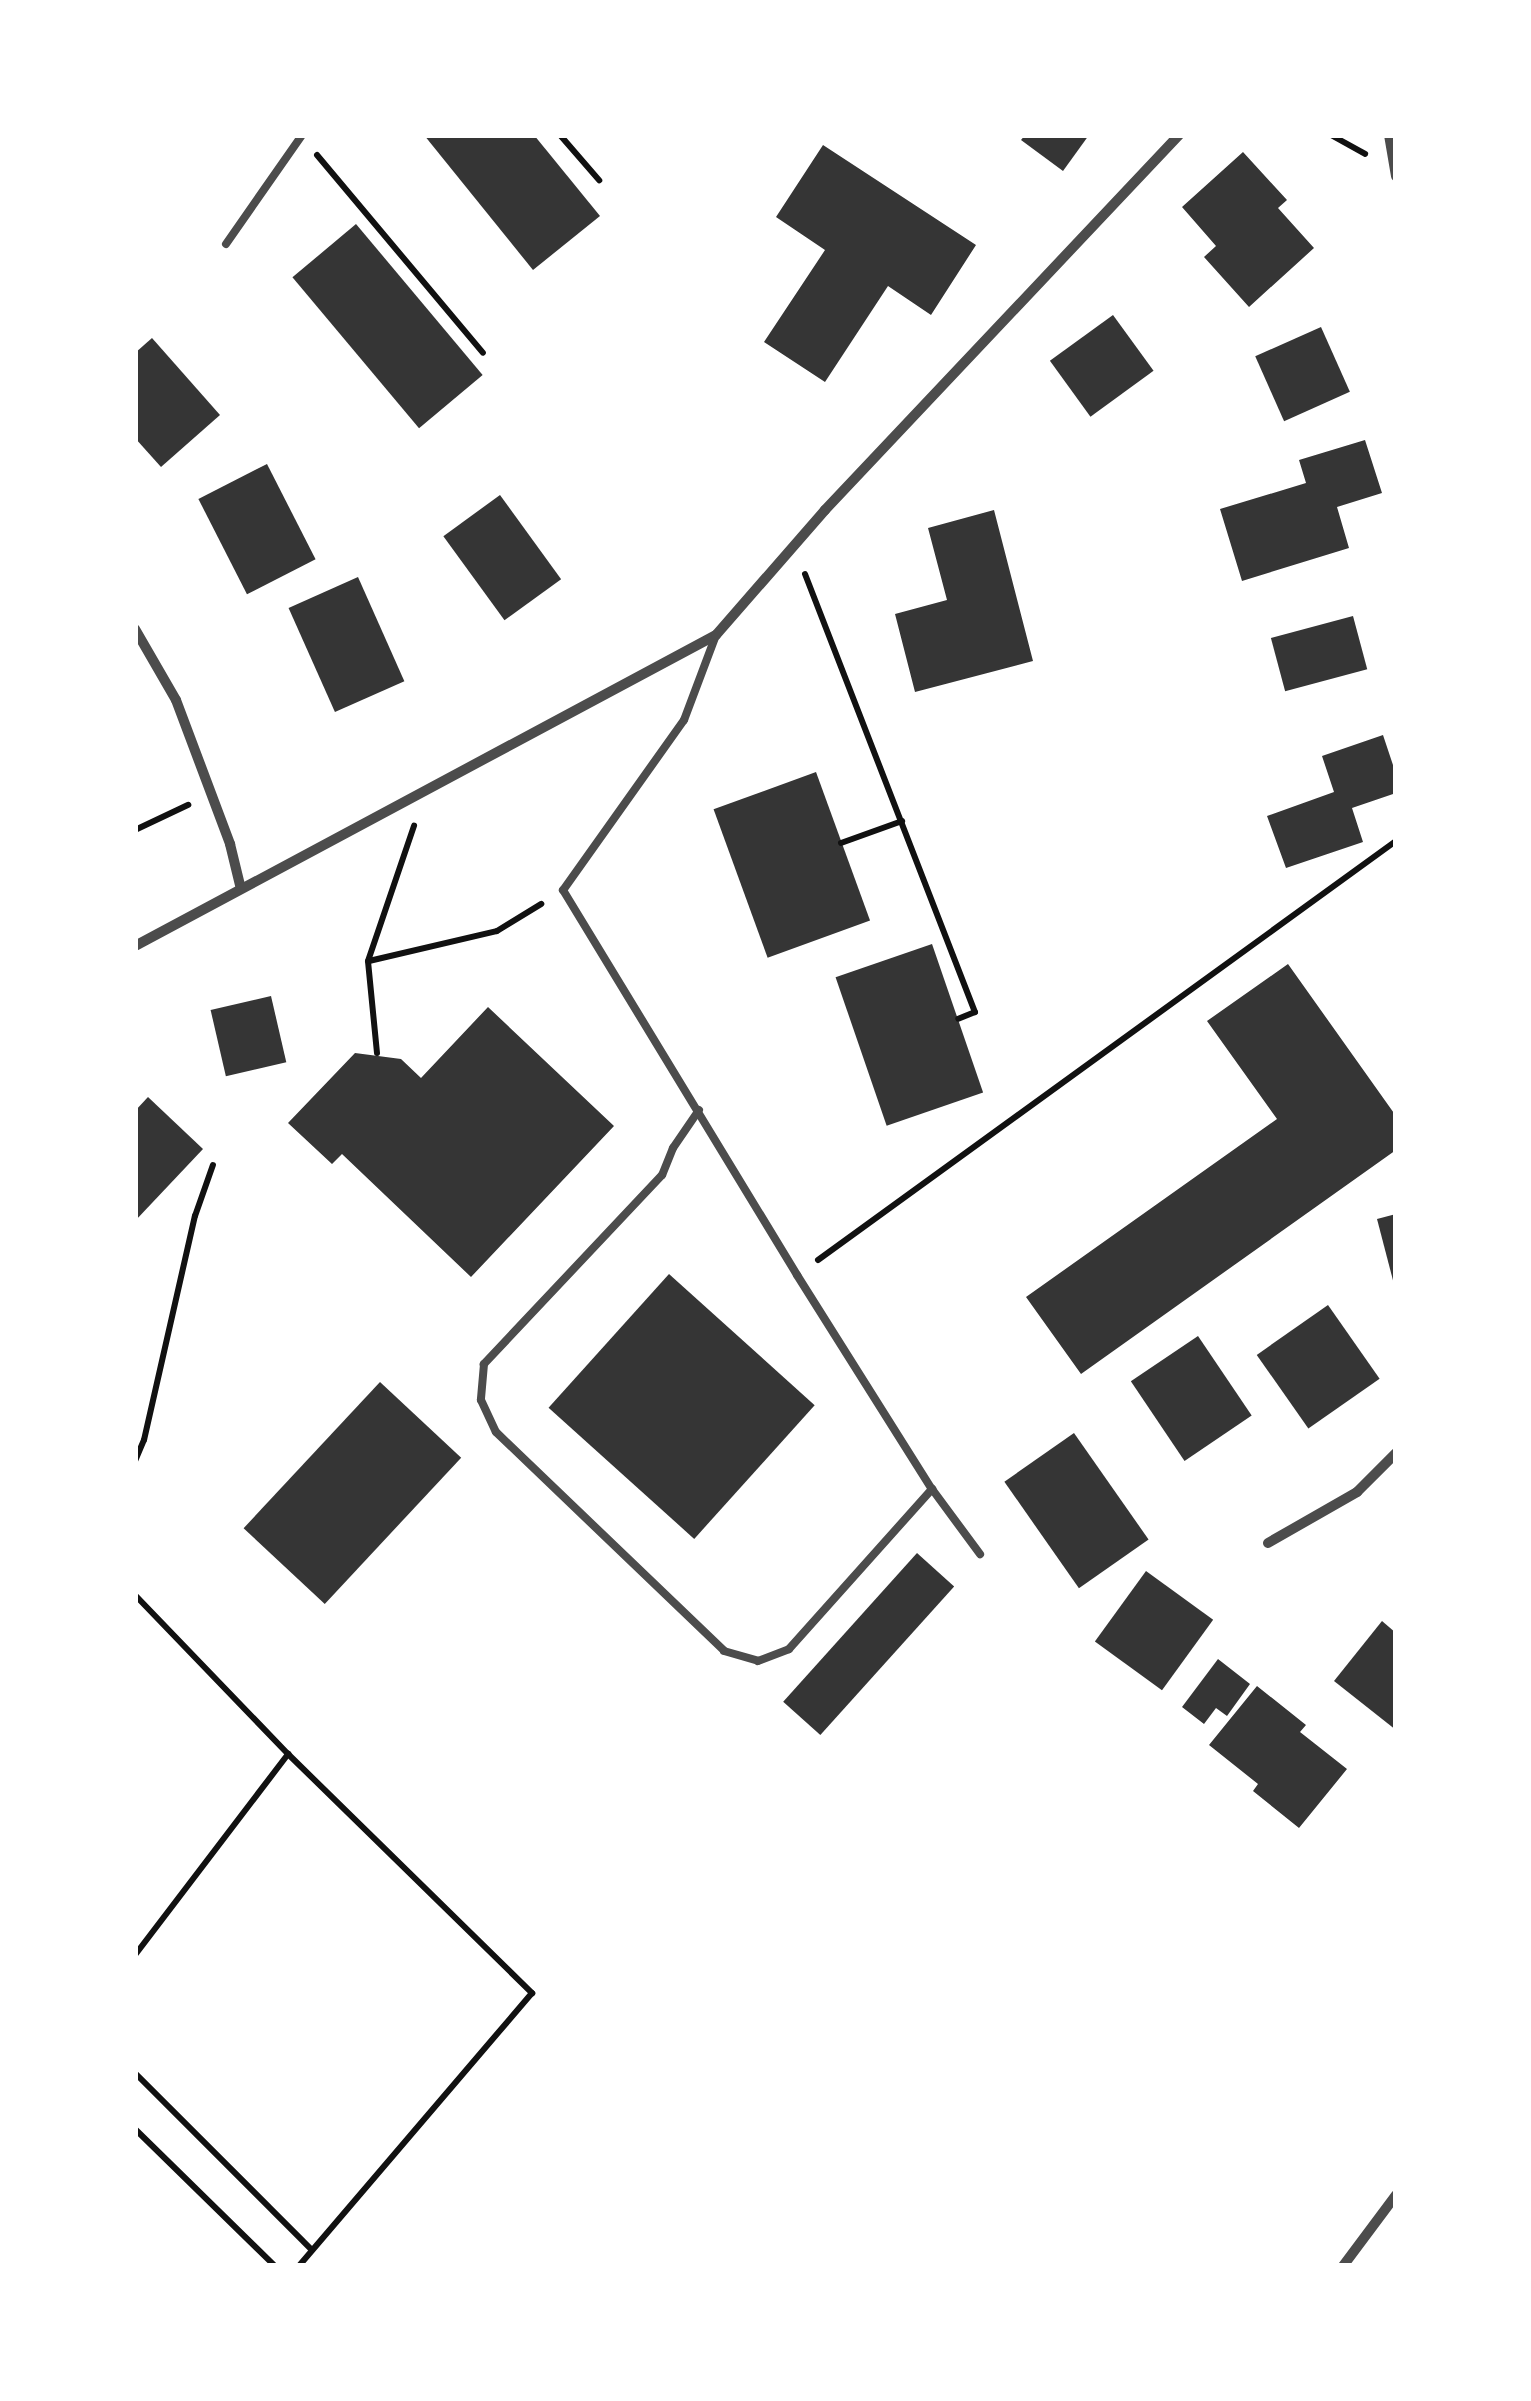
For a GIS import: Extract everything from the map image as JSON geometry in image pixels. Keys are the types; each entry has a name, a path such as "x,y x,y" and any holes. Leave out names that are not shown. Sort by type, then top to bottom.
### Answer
{"street":[{"path":"135,946 716,635 794,546 1179,135"},
{"path":"1389,135 1395,174"},
{"path":"135,629 176,700 241,889"},
{"path":"1268,1543 1357,1492 1396,1453"},
{"path":"1343,2266 1396,2195"}],"lane":[{"path":"226,244 302,136"},
{"path":"716,635 684,720 564,890 797,1276 932,1490 980,1554"},
{"path":"698,1110 672,1148 662,1175 484,1364 481,1400 496,1432 724,1650 758,1661 788,1649 932,1490"}],"path":[{"path":"560,135 599,180"},
{"path":"302,136 483,353"},
{"path":"794,546 976,1012 958,1019"},
{"path":"377,1052 368,961 428,787"},
{"path":"135,830 211,794"},
{"path":"841,844 902,821"},
{"path":"797,1276 1396,841"},
{"path":"368,961 497,931 564,890"},
{"path":"135,1461 144,1440 195,1216 213,1166"},
{"path":"135,1596 288,1754 532,1993 299,2266"},
{"path":"135,1954 288,1754"},
{"path":"135,2073 312,2250"},
{"path":"135,2129 275,2266"}],"building":[{"path":"424,135 534,135 600,216 533,270"},
{"path":"1025,135 1089,135 1063,171 1021,140"},
{"path":"823,145 976,245 931,315 888,286 825,382 764,342 825,250 776,217"},
{"path":"1243,152 1287,200 1278,208 1314,248 1249,307 1204,257 1216,246 1182,207"},
{"path":"356,224 483,375 419,428 292,277"},
{"path":"1113,315 1154,371 1090,417 1050,361"},
{"path":"1321,327 1350,392 1284,421 1255,356"},
{"path":"152,338 220,415 161,467 135,438 135,353"},
{"path":"1365,440 1382,493 1337,507 1349,548 1242,581 1220,509 1306,483 1299,460"},
{"path":"267,464 316,559 247,594 198,499"},
{"path":"500,495 561,579 504,620 443,536"},
{"path":"994,510 1033,661 915,692 895,614 947,600 928,528"},
{"path":"358,577 404,681 335,712 289,608"},
{"path":"1353,616 1367,669 1285,691 1271,638"},
{"path":"1383,735 1396,774 1396,793 1352,808 1363,842 1286,868 1267,816 1334,792 1322,756"},
{"path":"816,772 870,920 768,958 714,809"},
{"path":"932,944 983,1092 887,1126 836,977"},
{"path":"1288,964 1396,1116 1396,1150 1081,1374 1026,1297 1277,1119 1207,1021"},
{"path":"271,996 286,1062 226,1076 211,1010"},
{"path":"488,1007 614,1126 471,1277 342,1154 332,1164 288,1123 355,1053 401,1059 421,1078"},
{"path":"148,1097 203,1149 135,1221 135,1111"},
{"path":"1396,1214 1396,1288 1395,1288 1377,1219"},
{"path":"669,1274 815,1405 694,1539 549,1408"},
{"path":"1328,1305 1380,1379 1308,1429 1257,1355"},
{"path":"1198,1336 1252,1416 1185,1461 1131,1381"},
{"path":"380,1382 461,1458 325,1604 244,1528"},
{"path":"1074,1433 1149,1539 1079,1588 1004,1482"},
{"path":"917,1553 954,1586 820,1735 783,1702"},
{"path":"1146,1571 1213,1620 1162,1690 1095,1641"},
{"path":"1382,1621 1396,1633 1396,1730 1334,1681"},
{"path":"1218,1659 1250,1684 1227,1716 1216,1708 1204,1724 1182,1707"},
{"path":"1257,1686 1306,1725 1300,1732 1347,1769 1299,1828 1253,1791 1258,1784 1209,1745"}]}
